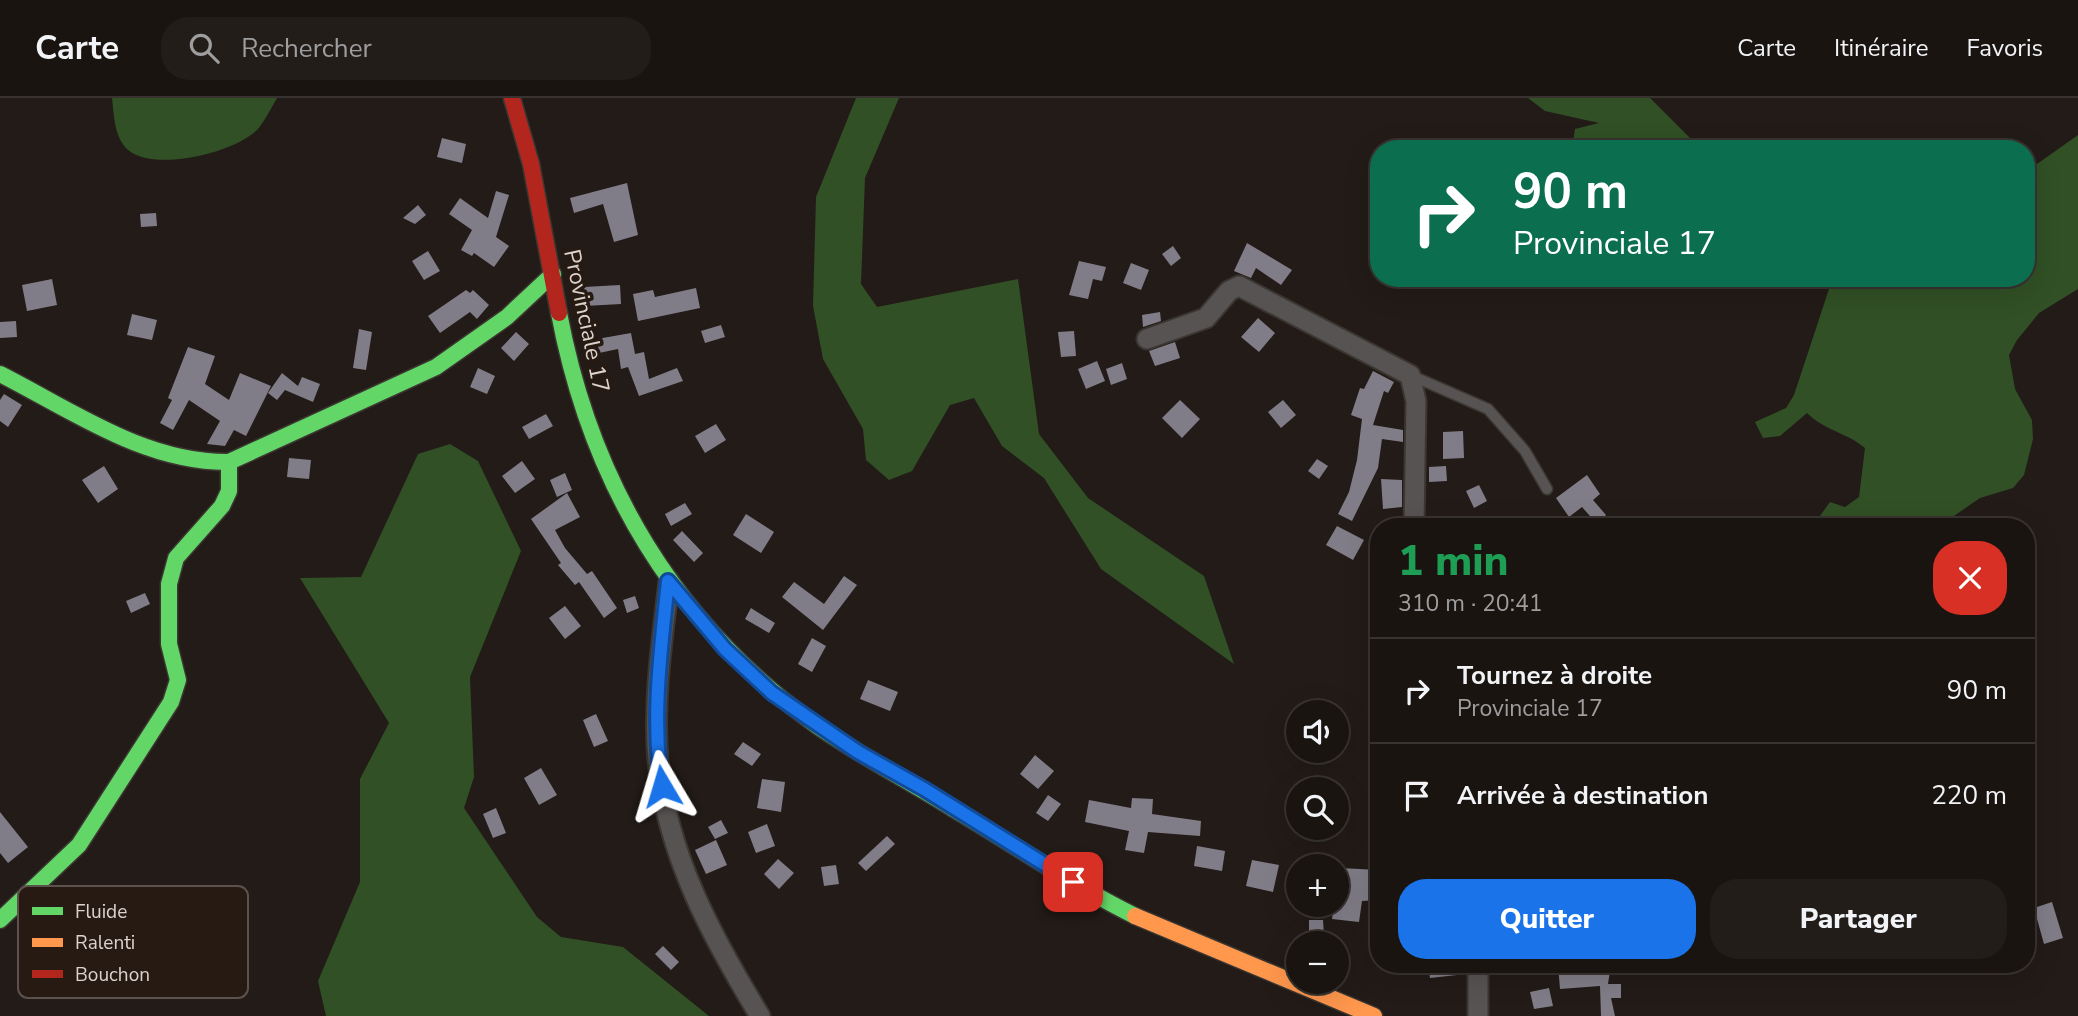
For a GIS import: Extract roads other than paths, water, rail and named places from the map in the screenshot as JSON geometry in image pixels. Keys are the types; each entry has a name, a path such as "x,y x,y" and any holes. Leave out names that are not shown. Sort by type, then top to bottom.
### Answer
{"main road":[{"name":"Provinciale 17","path":"512,98 535,181 571,371 586,419 621,500 668,581 725,649 772,693 858,752 1111,904 1234,960 1374,1016"},
{"path":"0,374 73,412 169,455 194,461 229,462 436,367 507,317 553,274"},
{"path":"36,886 79,845 172,702 178,680 169,643 169,584 176,558 222,506 229,491 229,462"},
{"path":"0,920 18,903"}],"street":[{"path":"1147,339 1206,318 1229,291 1239,286 1410,375 1416,401 1415,518"},
{"path":"668,581 662,625 657,715 658,761 666,809 682,866 698,902 760,1016"},
{"path":"1478,973 1478,1016"}],"lane":[{"path":"1410,375 1488,409 1525,451 1547,489"}]}
